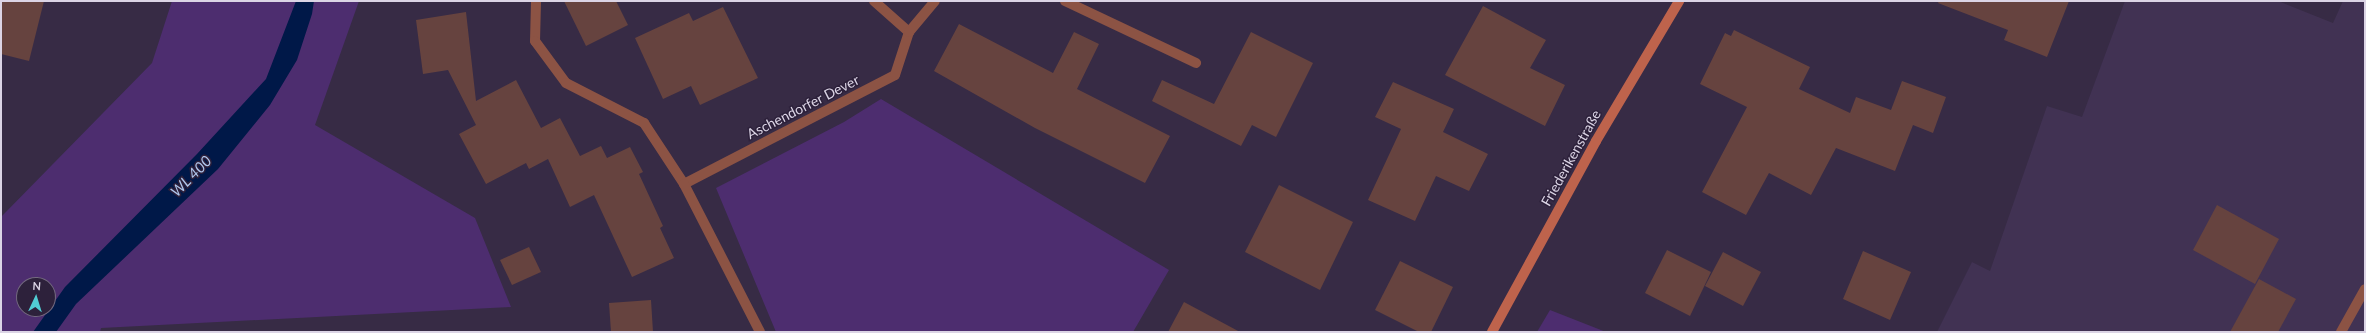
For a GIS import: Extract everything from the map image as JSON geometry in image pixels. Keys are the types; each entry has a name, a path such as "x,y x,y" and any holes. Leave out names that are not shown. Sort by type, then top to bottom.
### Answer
{"street":[{"path":"536,1 535,41 566,84 644,123 684,184 760,332"},
{"path":"874,1 909,32"},
{"name":"Aschendorfer Dever","path":"684,184 895,75 909,32 936,1"},
{"path":"1065,1 1196,63"},
{"name":"Friederikenstraße","path":"1492,332 1596,141 1679,1"},
{"path":"2341,332 2365,289"}],"shaded area":[{"path":"172,1 359,1 315,125 475,218 511,307 101,328 100,332 1,332 1,217 152,63"},
{"path":"2125,1 2278,1 2333,23 2343,1 2365,1 2365,332 1937,332 1972,262 1990,271 2047,106 2082,117"},
{"path":"881,99 1169,270 1133,332 776,332 716,188 844,122"},
{"path":"1550,310 1606,332 1537,332"}],"water":[{"name":"WL 400","path":"296,1 314,1 312,14 297,60 270,105 218,169 76,304 56,332 33,332 44,317 56,317 56,300 65,287 197,154 266,79"}],"building":[{"path":"1,1 44,1 29,61 1,54"},
{"path":"564,1 616,1 628,25 586,46"},
{"path":"1939,1 2069,1 2047,57 2004,40 2008,30 1938,3"},
{"path":"1483,6 1546,40 1530,68 1565,85 1545,126 1445,75"},
{"path":"723,7 758,78 700,105 691,86 663,99 635,38 689,13 693,21"},
{"path":"466,12 476,101 516,80 541,128 560,118 580,156 601,146 607,158 630,147 643,172 639,174 663,226 660,228 674,258 632,277 594,195 570,207 548,159 529,169 526,163 486,184 459,134 476,125 448,70 423,74 416,20"},
{"path":"959,24 1053,73 1074,32 1099,44 1077,89 1170,136 1145,183 1035,128 934,71"},
{"path":"1734,30 1810,67 1799,89 1850,113 1856,97 1891,110 1902,81 1946,97 1933,133 1913,125 1895,171 1836,148 1811,195 1769,173 1746,215 1702,192 1747,107 1700,84 1725,33 1731,36"},
{"path":"1251,32 1313,63 1276,137 1252,125 1241,146 1152,101 1162,80 1214,104"},
{"path":"1393,82 1454,109 1443,132 1488,154 1469,191 1436,176 1415,221 1368,200 1401,129 1375,117"},
{"path":"1279,185 1353,222 1320,290 1245,252"},
{"path":"2217,205 2279,239 2255,284 2193,250"},
{"path":"529,247 541,272 512,285 500,260"},
{"path":"1667,250 1711,272 1690,316 1645,293"},
{"path":"1863,251 1911,272 1890,320 1843,299"},
{"path":"1723,252 1761,272 1743,306 1705,286"},
{"path":"1400,261 1453,287 1431,332 1419,332 1375,310"},
{"path":"2259,279 2296,299 2278,332 2230,332"},
{"path":"651,300 653,332 611,332 609,303"},
{"path":"1184,302 1240,332 1168,332"}]}
